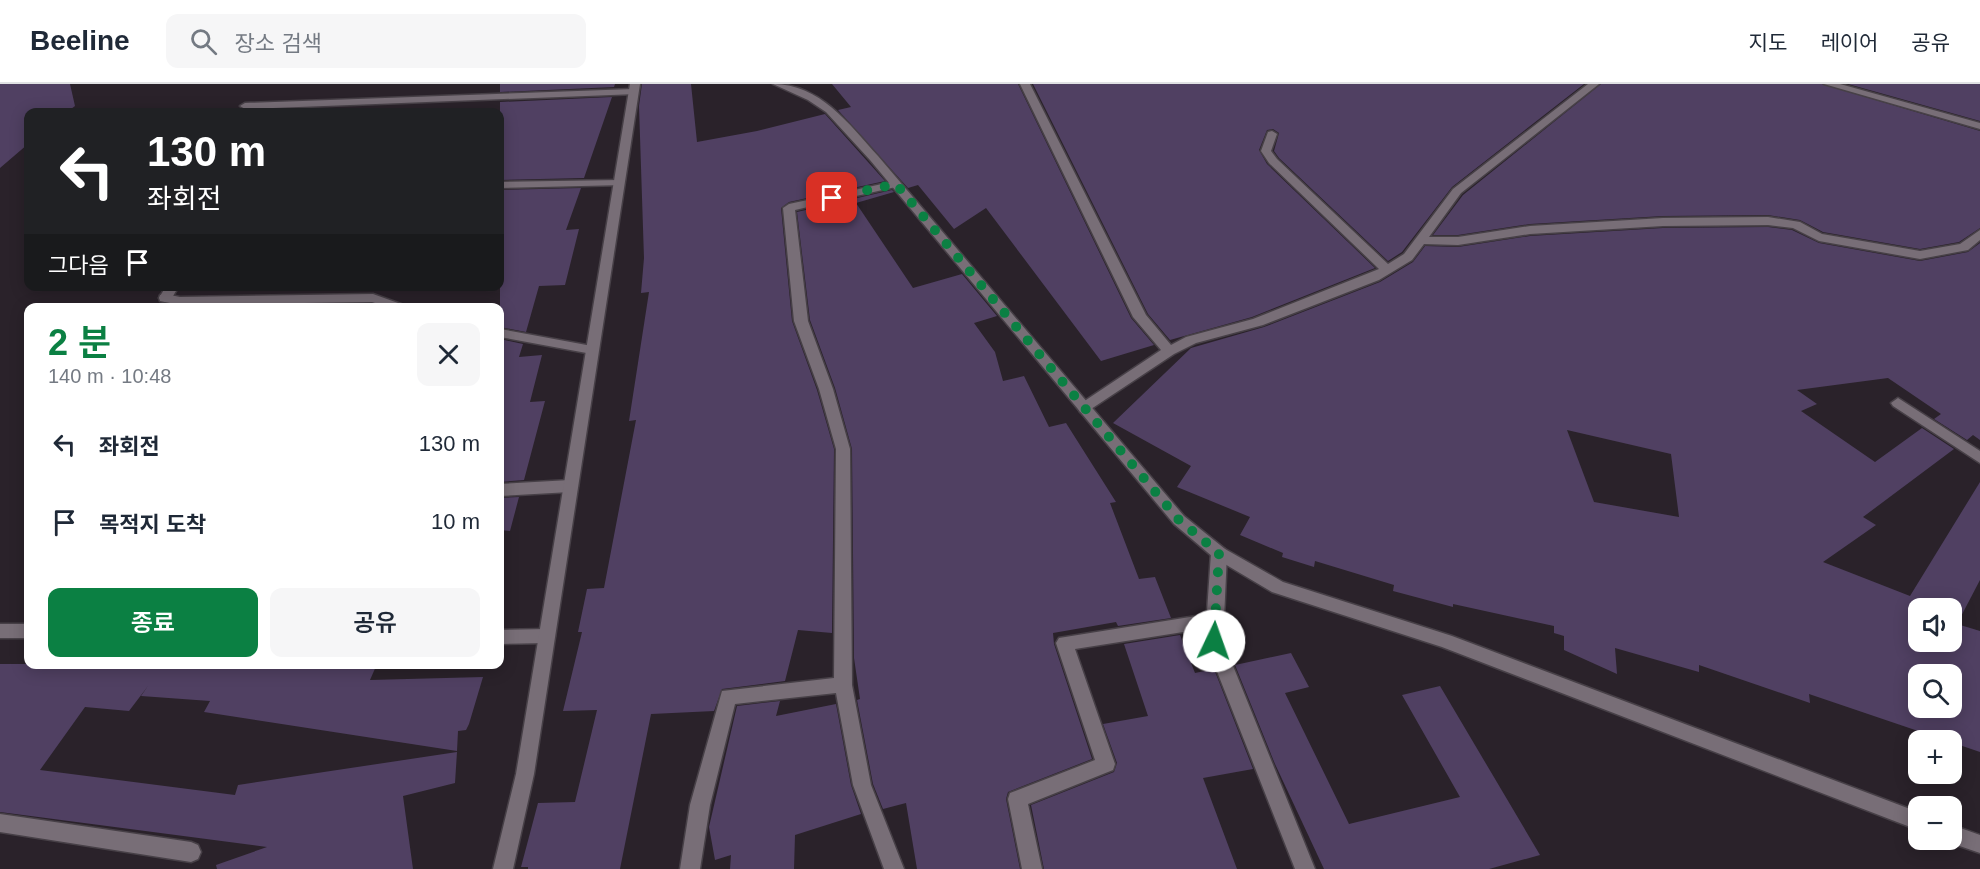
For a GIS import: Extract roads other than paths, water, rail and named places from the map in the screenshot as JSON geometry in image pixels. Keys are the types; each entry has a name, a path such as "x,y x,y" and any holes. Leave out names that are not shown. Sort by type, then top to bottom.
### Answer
{"street":[{"path":"1025,84 1140,317 1170,351"},
{"path":"1085,408 1170,351 1191,340 1258,322 1375,277 1408,257 1457,191 1594,84"},
{"path":"1829,84 1980,126"},
{"path":"785,85 830,110 896,184 1179,520 1219,553 1278,587 1446,640 1908,817"},
{"path":"245,106 634,88 525,774 503,869"},
{"path":"1272,134 1266,151 1273,161 1387,270"},
{"path":"504,185 620,183"},
{"path":"894,869 862,784 843,685 843,449 826,389 801,321 789,208 896,184"},
{"path":"1420,240 1458,241 1541,229 1664,222 1767,221 1796,225 1819,237 1920,255 1964,247 1980,234"},
{"path":"170,291 165,298 180,301 373,298 390,303"},
{"path":"504,334 592,350"},
{"path":"1898,403 1980,458"},
{"path":"504,490 570,486"},
{"path":"1219,553 1214,641 1305,869"},
{"path":"1032,869 1017,800 1106,764 1065,644 1215,620"},
{"path":"0,631 24,631"},
{"path":"504,637 547,636"},
{"path":"690,869 700,805 728,697 843,685"},
{"path":"0,823 191,852"},
{"path":"1962,838 1980,844"}]}
